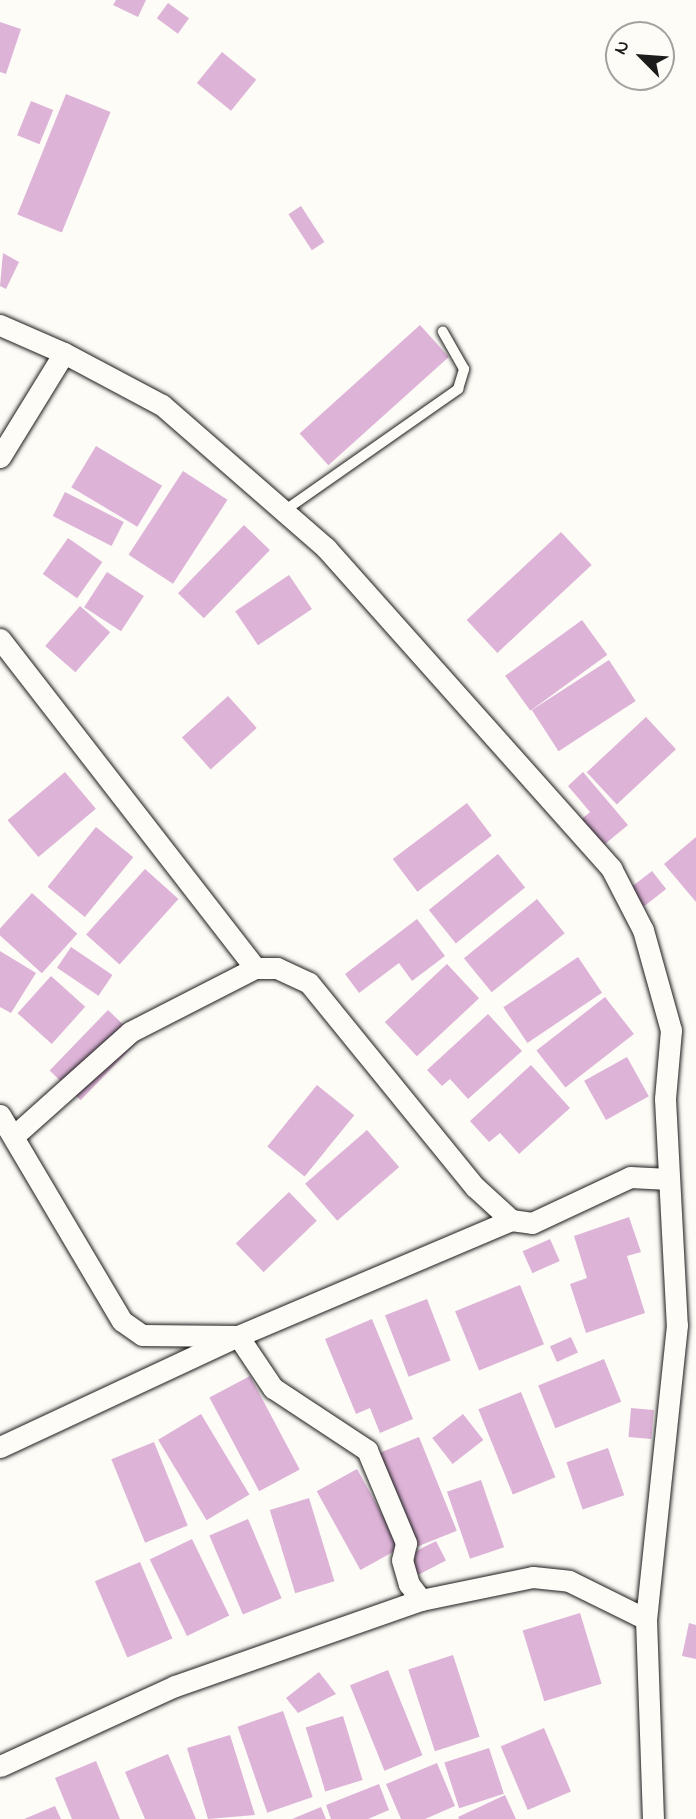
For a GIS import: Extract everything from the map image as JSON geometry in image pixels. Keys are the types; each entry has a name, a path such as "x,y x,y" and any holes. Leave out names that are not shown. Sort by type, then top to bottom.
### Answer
{"street":[{"path":"0,326 64,353 162,405 326,548 611,868 643,930 671,1030 665,1100 670,1179 687,1328 646,1619 649,1818"},
{"path":"0,457 64,353"},
{"path":"0,639 255,968"},
{"path":"15,1135 130,1032 255,968 277,968 309,984 475,1187 511,1220"},
{"path":"0,1115 15,1135 122,1321 142,1335 238,1336"},
{"path":"0,1447 238,1336 511,1220 531,1223 629,1177 670,1179"},
{"path":"238,1336 272,1388 367,1450 406,1543 402,1560 409,1584 421,1600"},
{"path":"0,1766 175,1686 421,1600 533,1577 569,1581 646,1619"}],"lane":[{"path":"284,511 458,389 464,369 443,332"}],"building":[{"path":"116,0 146,0 138,17 113,5"},
{"path":"168,3 189,18 178,34 157,18"},
{"path":"0,22 21,29 6,74 0,72"},
{"path":"222,52 256,80 231,111 197,83"},
{"path":"66,94 111,112 62,233 17,215"},
{"path":"31,101 53,110 39,144 17,135"},
{"path":"301,206 324,242 312,250 288,214"},
{"path":"3,253 19,262 6,289 0,286"},
{"path":"420,325 449,357 328,465 300,433"},
{"path":"96,446 162,486 137,527 71,487"},
{"path":"183,471 227,500 173,584 129,555"},
{"path":"65,492 124,522 112,546 53,516"},
{"path":"244,525 270,550 204,618 178,593"},
{"path":"561,532 592,565 497,653 467,620"},
{"path":"68,538 102,562 77,598 43,574"},
{"path":"107,572 144,596 121,631 84,607"},
{"path":"289,575 312,609 258,645 235,611"},
{"path":"80,606 110,632 75,672 45,646"},
{"path":"582,620 607,655 530,711 505,676"},
{"path":"609,660 636,701 559,751 532,710"},
{"path":"228,696 257,728 211,769 182,737"},
{"path":"646,717 676,749 617,804 587,772"},
{"path":"65,772 96,809 38,857 8,820"},
{"path":"583,772 628,825 599,849 577,823 590,812 568,786"},
{"path":"467,803 492,836 417,892 393,859"},
{"path":"96,827 133,857 85,917 48,887"},
{"path":"696,837 696,902 664,864"},
{"path":"498,854 525,887 456,943 429,910"},
{"path":"145,869 178,899 120,965 86,934"},
{"path":"652,871 666,889 644,906 630,888"},
{"path":"32,893 77,934 42,973 0,936 0,929"},
{"path":"537,899 565,933 492,992 464,958"},
{"path":"417,919 445,956 412,981 399,963 359,993 345,974"},
{"path":"71,947 112,975 98,996 57,968"},
{"path":"0,951 36,973 11,1013 0,1007"},
{"path":"578,957 602,993 527,1043 503,1007"},
{"path":"447,964 479,998 417,1056 385,1022"},
{"path":"51,976 85,1007 52,1044 18,1013"},
{"path":"605,997 634,1034 565,1088 536,1051"},
{"path":"108,1010 139,1040 81,1100 50,1070"},
{"path":"488,1014 522,1051 468,1099 450,1079 442,1086 427,1070"},
{"path":"627,1057 649,1096 606,1120 584,1081"},
{"path":"531,1065 570,1108 519,1154 500,1133 489,1142 470,1121"},
{"path":"317,1085 354,1115 305,1177 267,1146"},
{"path":"367,1130 399,1167 337,1221 305,1184"},
{"path":"289,1192 317,1221 264,1272 236,1243"},
{"path":"629,1217 641,1252 627,1256 645,1313 586,1333 570,1284 587,1278 574,1236"},
{"path":"550,1239 560,1261 532,1273 523,1251"},
{"path":"520,1285 544,1344 479,1371 455,1311"},
{"path":"427,1299 451,1361 409,1377 385,1315"},
{"path":"372,1319 413,1419 380,1433 370,1408 356,1414 325,1339"},
{"path":"571,1337 578,1353 557,1362 550,1346"},
{"path":"604,1359 621,1402 555,1428 538,1386"},
{"path":"250,1376 300,1470 259,1491 209,1398"},
{"path":"521,1392 555,1477 513,1495 478,1409"},
{"path":"631,1408 654,1410 651,1439 628,1437"},
{"path":"201,1414 249,1495 207,1520 158,1440"},
{"path":"463,1414 483,1440 453,1464 432,1438"},
{"path":"419,1437 457,1531 413,1548 375,1455"},
{"path":"154,1442 188,1525 145,1543 111,1459"},
{"path":"608,1448 624,1495 583,1510 566,1462"},
{"path":"357,1469 401,1548 360,1570 317,1491"},
{"path":"481,1480 504,1547 470,1559 447,1492"},
{"path":"309,1498 334,1581 295,1593 270,1510"},
{"path":"248,1519 282,1598 243,1615 209,1535"},
{"path":"192,1539 229,1615 187,1636 150,1560"},
{"path":"436,1541 446,1561 418,1575 408,1555"},
{"path":"140,1562 172,1638 127,1658 95,1581"},
{"path":"580,1613 602,1684 544,1701 523,1631"},
{"path":"689,1623 696,1625 696,1659 682,1656"},
{"path":"453,1655 480,1737 435,1751 408,1670"},
{"path":"388,1670 422,1755 384,1771 350,1685"},
{"path":"319,1672 336,1694 298,1713 286,1698"},
{"path":"283,1711 313,1797 267,1813 238,1727"},
{"path":"343,1716 363,1780 325,1791 306,1727"},
{"path":"544,1728 571,1792 528,1810 501,1746"},
{"path":"230,1735 255,1815 208,1819 187,1748"},
{"path":"489,1748 504,1794 459,1808 444,1763"},
{"path":"168,1754 196,1819 145,1819 125,1772"},
{"path":"96,1761 120,1819 72,1819 55,1778"},
{"path":"437,1763 455,1806 425,1819 401,1819 386,1784"},
{"path":"379,1784 389,1810 368,1819 331,1819 326,1805"},
{"path":"505,1795 516,1819 458,1817"},
{"path":"55,1806 61,1819 24,1819"},
{"path":"321,1807 326,1819 292,1819"}]}
